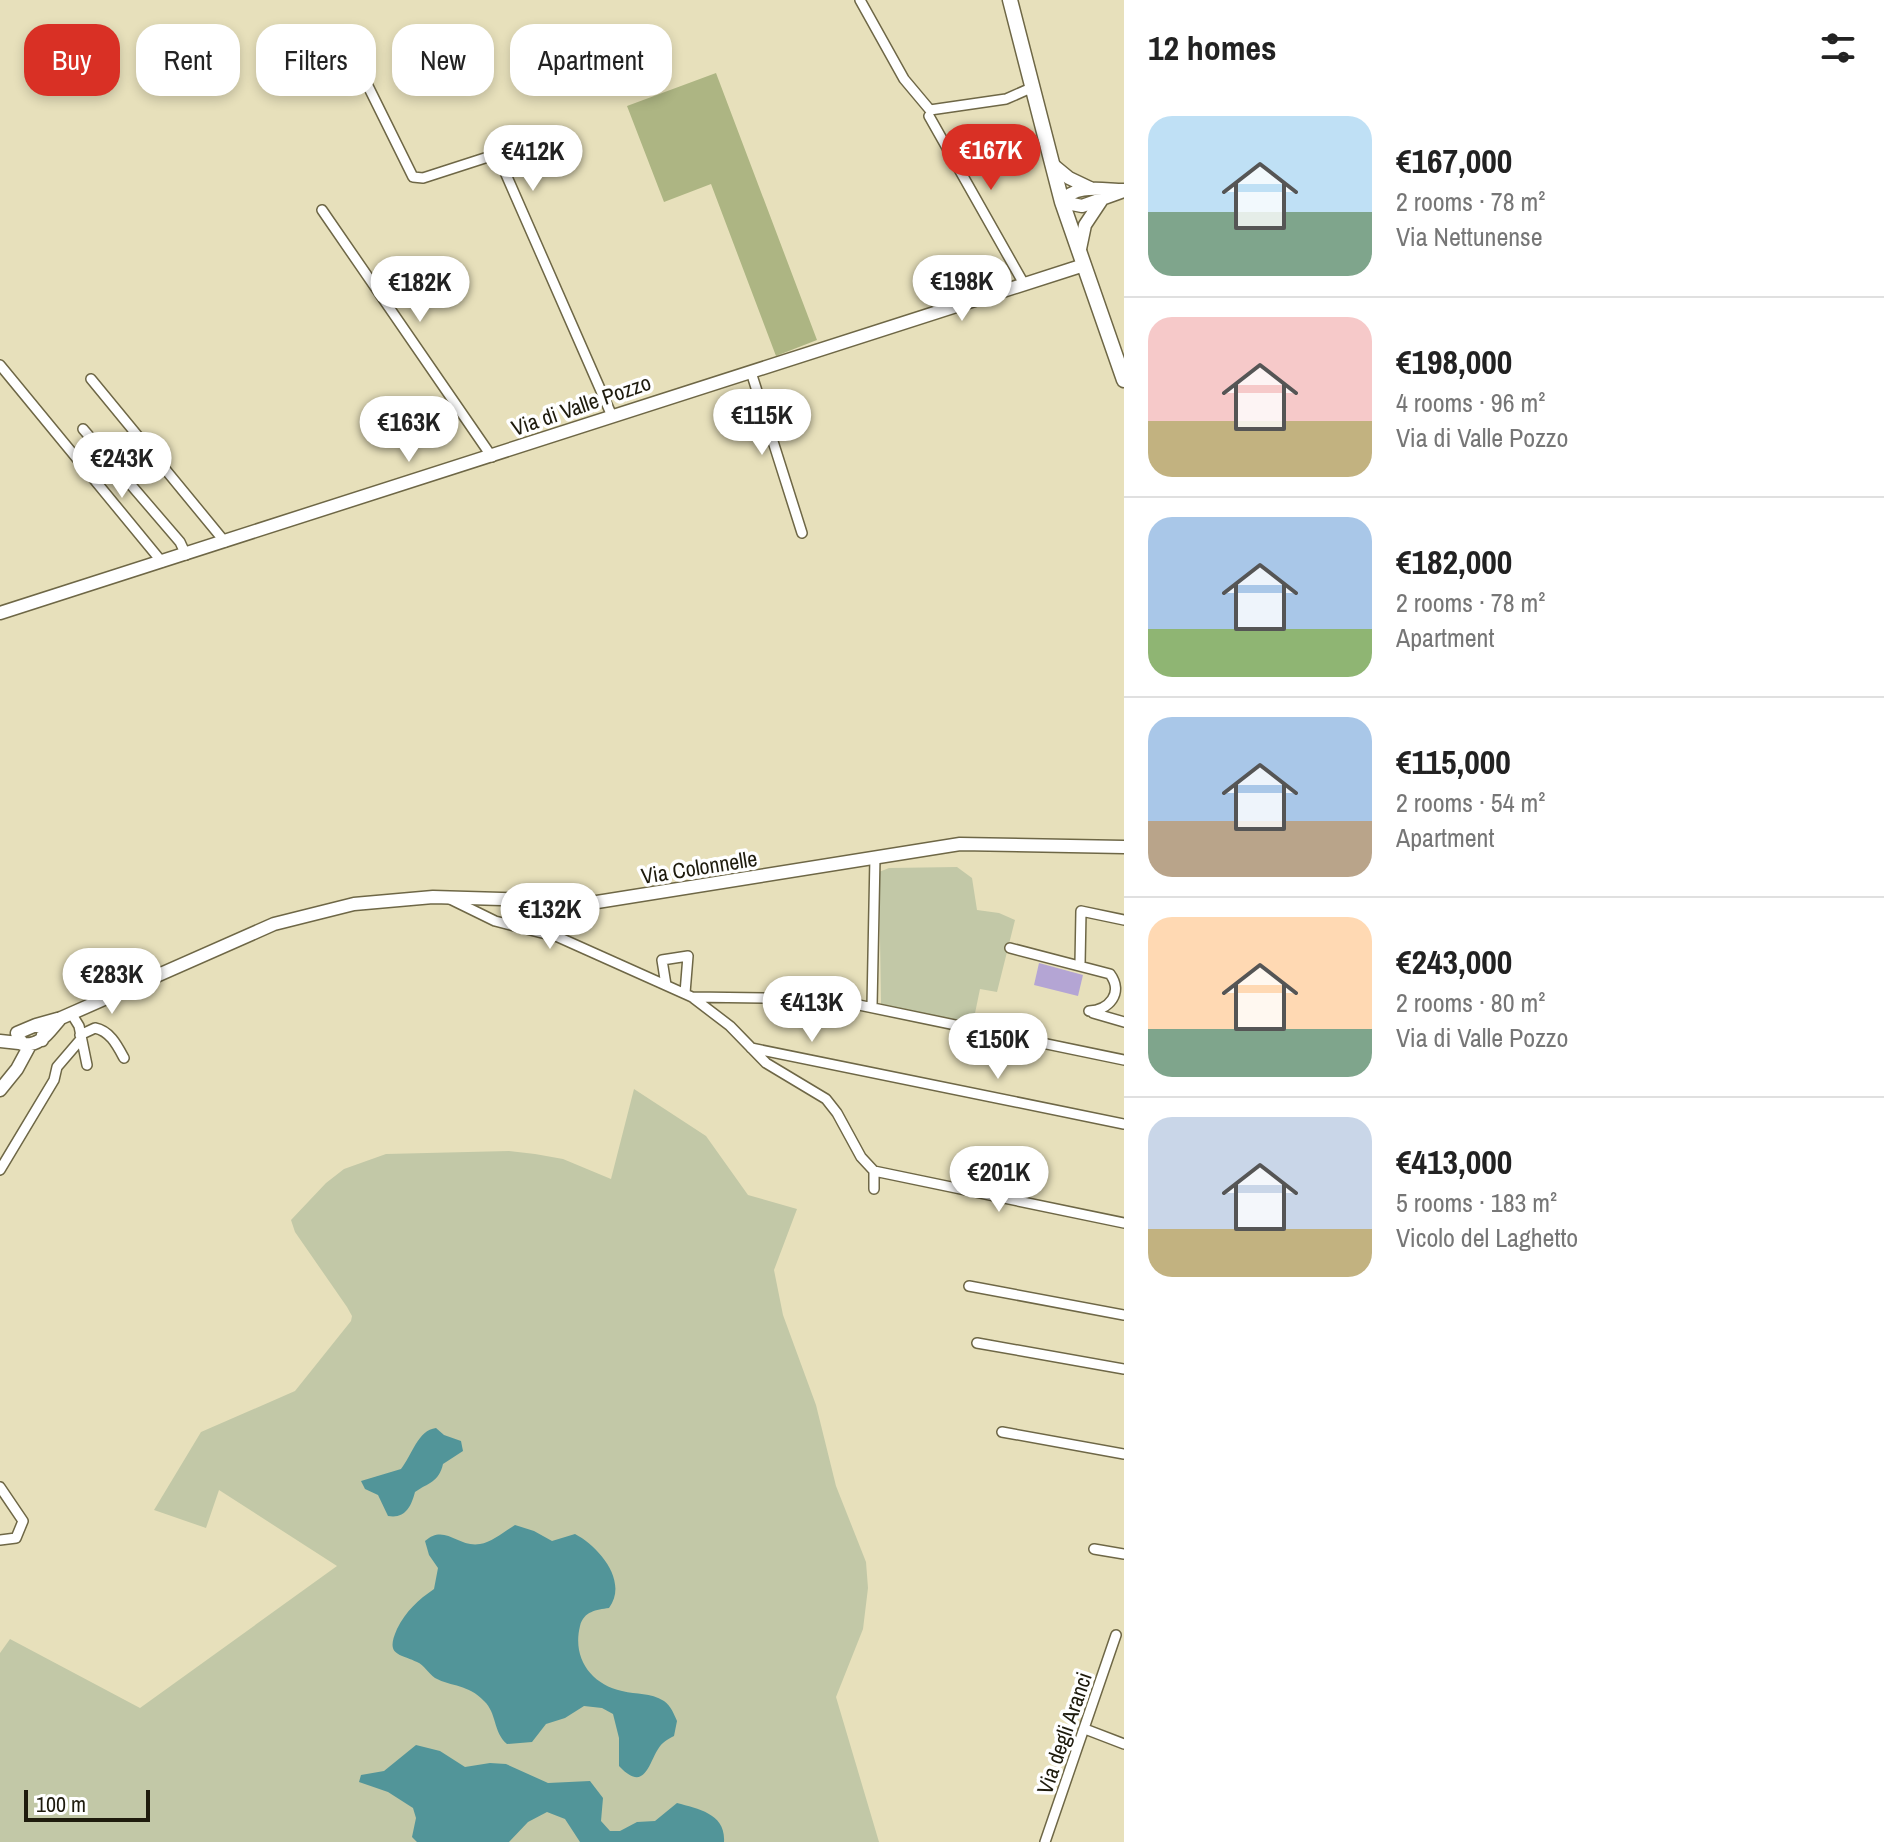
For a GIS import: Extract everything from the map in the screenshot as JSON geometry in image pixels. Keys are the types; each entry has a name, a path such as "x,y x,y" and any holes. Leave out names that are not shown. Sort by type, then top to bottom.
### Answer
{"main road":[{"path":"1010,0 1062,202 1124,380"}],"street":[{"path":"860,0 901,74 930,110 1006,99 1031,88"},
{"path":"373,96 413,177 423,178 488,157 500,161 612,416"},
{"path":"929,116 1024,284"},
{"path":"1051,163 1074,181 1093,189"},
{"path":"1062,202 1074,191 1124,190"},
{"path":"1062,202 1078,206 1101,201 1124,190"},
{"path":"1082,259 1085,225 1101,201"},
{"path":"322,210 492,457"},
{"name":"Via di Valle Pozzo","path":"0,613 1024,284 1082,259"},
{"path":"0,365 162,562"},
{"path":"751,372 802,533"},
{"path":"91,379 225,542"},
{"path":"83,429 180,542 186,555"},
{"name":"Via Colonnelle","path":"20,1040 36,1025 286,920 354,904 445,897 597,902 960,844 1124,847"},
{"path":"872,1006 875,857"},
{"path":"445,897 495,921 550,934 688,995 730,1026 769,1066 826,1099 875,1170 874,1189"},
{"path":"1080,964 1081,911 1124,920"},
{"path":"1010,948 1110,974 1120,994 1107,1006 1089,1011 1124,1022"},
{"path":"666,985 662,960 688,956 688,995"},
{"path":"688,995 830,999 1124,1060"},
{"path":"66,1015 81,1037 87,1065"},
{"name":"Via Colonnelle","path":"20,1040 66,1015"},
{"path":"0,1090 15,1073 20,1040 44,1029 36,1025"},
{"path":"0,1170 54,1080 57,1067 81,1037 95,1028 102,1030 113,1039 124,1058"},
{"path":"751,1048 1124,1124"},
{"path":"875,1170 1124,1223"},
{"path":"969,1286 1124,1315"},
{"path":"977,1343 1124,1369"},
{"path":"1002,1432 1124,1454"},
{"path":"0,1487 23,1521 16,1538 0,1540"},
{"path":"1094,1549 1124,1554"},
{"name":"Via degli Aranci","path":"1045,1842 1116,1635"},
{"path":"1085,1729 1124,1744"}],"green space":[{"path":"716,73 817,340 776,356 711,184 664,202 627,106 654,96 672,96 672,89"},
{"path":"957,867 972,878 977,910 999,913 1015,920 997,992 980,989 973,1023 881,1004 879,872 889,868"},
{"path":"634,1089 706,1136 748,1195 797,1209 774,1270 783,1315 816,1405 836,1486 866,1562 868,1588 863,1629 836,1697 879,1842 0,1842 0,1653 10,1639 140,1708 337,1566 219,1490 206,1528 154,1510 201,1432 295,1391 351,1321 347,1307 295,1232 291,1220 344,1169 386,1154 509,1151 563,1159 611,1179"}],"water":[{"path":"436,1428 444,1435 461,1441 463,1451 443,1464 439,1475 415,1492 403,1514 388,1516 378,1495 365,1489 361,1481 401,1469 424,1433"},
{"path":"515,1525 552,1541 575,1534 593,1547 608,1565 615,1587 614,1598 609,1608 584,1617 578,1638 582,1659 593,1676 611,1688 654,1696 664,1701 677,1721 674,1736 658,1749 642,1776 629,1774 619,1766 619,1738 613,1714 602,1708 584,1706 565,1718 546,1724 532,1742 507,1744 499,1734 488,1706 478,1696 435,1678 419,1663 393,1649 397,1629 404,1617 434,1589 438,1568 429,1555 425,1541 439,1534 465,1543 480,1544"},
{"path":"416,1745 440,1751 465,1767 506,1764 548,1783 590,1781 603,1798 601,1821 610,1831 620,1831 637,1822 655,1821 677,1803 710,1814 721,1825 724,1842 580,1842 565,1819 547,1812 528,1822 509,1842 417,1842 412,1837 416,1818 413,1808 388,1792 359,1782 361,1775 384,1771"}],"building":[{"path":"1039,963 1083,975 1078,996 1034,985"}]}
